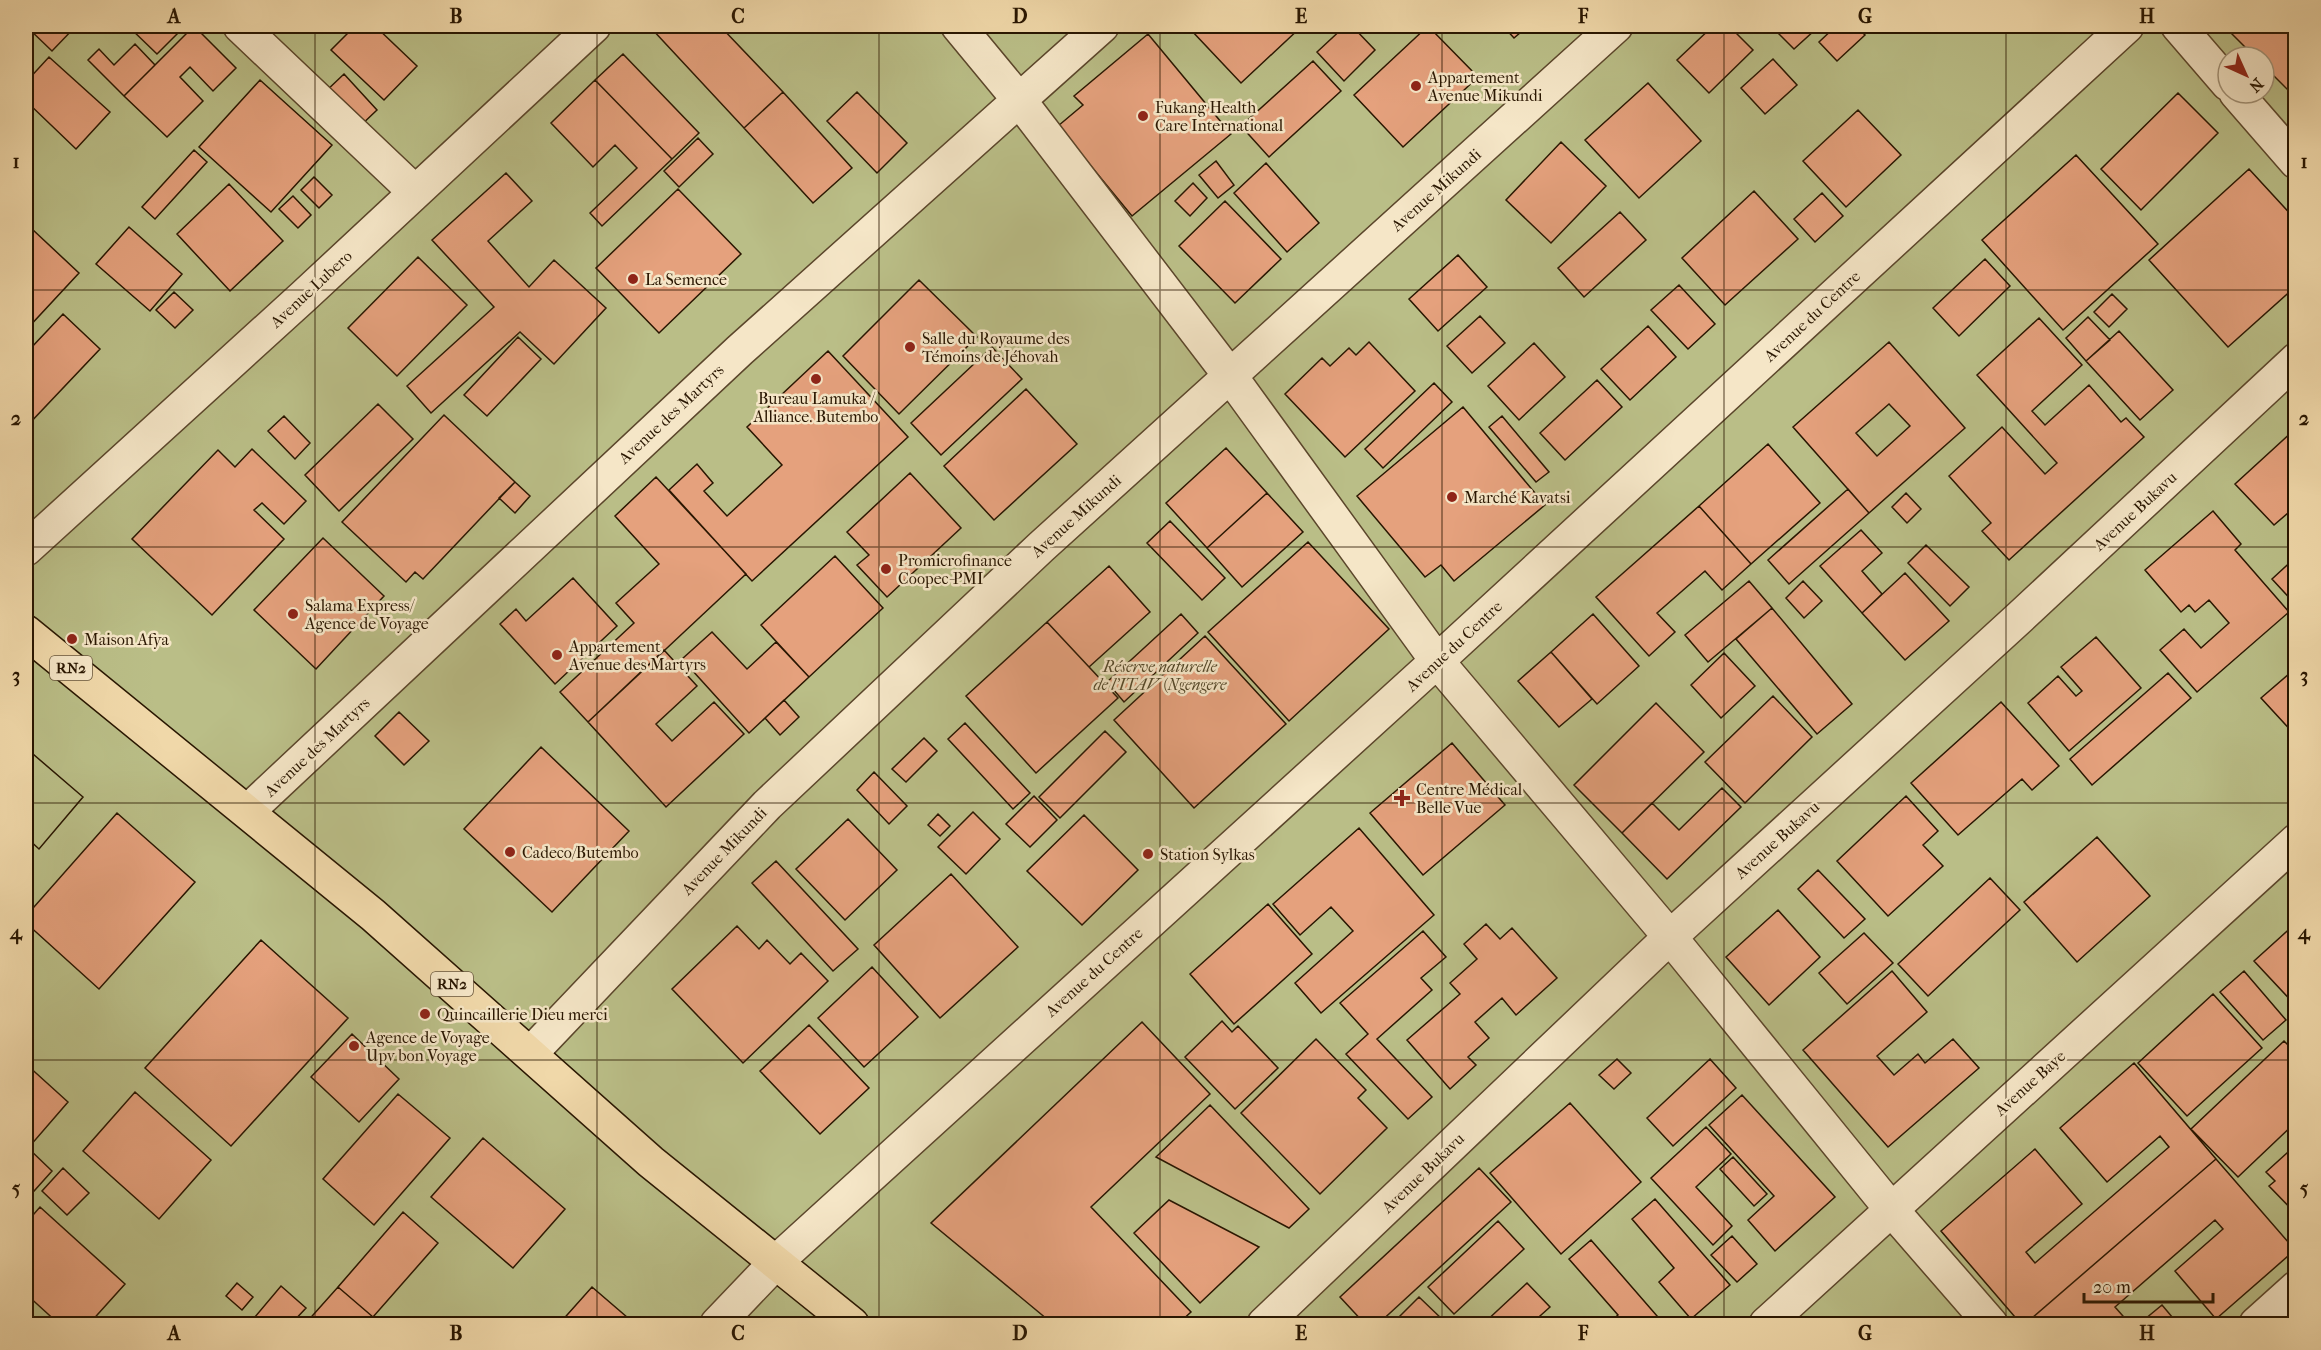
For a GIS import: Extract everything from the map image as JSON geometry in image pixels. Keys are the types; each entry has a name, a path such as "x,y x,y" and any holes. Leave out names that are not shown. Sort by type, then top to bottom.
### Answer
{"highway":[{"name":"RN2","path":"26,632 373,915 651,1162 777,1261 852,1324"}],"street":[{"path":"240,26 415,192"},
{"path":"958,26 1020,101 1231,377 1437,661 1670,937 1891,1209 1990,1324"},
{"name":"Avenue des Martyrs","path":"248,811 740,350 1102,26"},
{"name":"Avenue Mikundi","path":"531,1053 767,805 1041,547 1616,26"},
{"name":"Avenue du Centre","path":"717,1324 777,1261 1437,661 2127,26"},
{"path":"2178,26 2216,70"},
{"name":"Avenue Lubero","path":"26,549 415,192 582,29"},
{"path":"2246,105 2295,162"},
{"name":"Avenue Bukavu","path":"1264,1324 1670,937 2018,619 2295,360"},
{"name":"Avenue Baye","path":"1766,1324 2295,841"},
{"path":"2256,1324 2295,1288"}],"green space":[{"name":"Réserve naturelle de l'ITAV (Ngengere","path":"26,26 2295,26 2295,1324 26,1324"}],"building":[{"path":"28,26 76,26 52,51"},
{"path":"128,26 185,26 157,54"},
{"path":"194,26 236,68 213,91 190,67 180,77 203,101 167,137 124,96"},
{"path":"355,26 375,26 417,66 384,100 331,50"},
{"path":"653,26 720,26 783,92 744,128 651,28"},
{"path":"1196,26 1302,26 1241,83 1191,30"},
{"path":"1345,26 1352,26 1375,50 1344,81 1317,52"},
{"name":"Appartement Avenue Mikundi","path":"1428,26 1478,77 1403,147 1354,95"},
{"path":"1503,26 1528,26 1514,38"},
{"path":"1713,26 1729,26 1753,50 1709,93 1677,60"},
{"path":"1771,26 1812,26 1816,29 1794,49"},
{"path":"1836,26 1856,26 1865,35 1837,61 1819,42"},
{"path":"2224,26 2296,26 2296,98 2276,78 2276,45 2243,45"},
{"name":"Fukang Health Care International","path":"1148,34 1231,134 1132,216 1058,126 1083,105 1074,96"},
{"path":"135,44 155,65 124,96 88,60 99,49 114,65"},
{"path":"623,54 699,133 672,159 595,80"},
{"path":"49,57 110,112 76,149 26,101 26,82"},
{"path":"1773,59 1797,85 1765,114 1741,88"},
{"path":"1313,61 1341,91 1269,157 1241,126"},
{"path":"344,74 377,110 357,129 324,93"},
{"path":"260,80 332,145 271,212 199,147"},
{"path":"595,80 672,159 602,226 590,213 637,168 615,145 593,167 551,123"},
{"path":"1648,83 1701,141 1639,198 1585,140"},
{"path":"783,92 852,168 813,203 744,128"},
{"path":"857,92 907,143 877,173 827,121"},
{"path":"2178,93 2218,133 2141,210 2101,169"},
{"path":"1858,110 1901,155 1846,207 1803,161"},
{"path":"698,138 713,154 679,187 664,171"},
{"path":"1561,142 1606,186 1551,243 1506,200"},
{"path":"194,150 207,162 155,219 142,207"},
{"path":"2076,155 2158,244 2063,330 1982,240"},
{"path":"1216,161 1234,185 1218,198 1199,175"},
{"path":"1266,163 1319,223 1287,252 1234,193"},
{"path":"2249,169 2296,220 2296,286 2228,347 2149,260"},
{"path":"506,173 532,201 488,241 529,287 554,260 606,308 554,364 520,332 431,413 407,386 494,307 432,240"},
{"path":"314,177 332,195 319,208 301,190"},
{"path":"1193,183 1207,198 1190,216 1175,201"},
{"path":"229,184 283,241 230,291 177,234"},
{"path":"678,189 741,254 659,333 596,268"},
{"path":"1754,191 1798,239 1725,305 1682,258"},
{"path":"1822,193 1843,216 1815,242 1794,219"},
{"path":"293,196 311,215 298,228 279,209"},
{"path":"1225,201 1281,259 1235,303 1179,246"},
{"path":"1620,212 1646,240 1584,297 1558,268"},
{"path":"129,227 182,274 150,311 96,264"},
{"path":"32,229 79,273 26,330 26,237"},
{"path":"1458,255 1487,287 1438,331 1409,299"},
{"path":"418,257 467,305 397,376 348,328"},
{"path":"1985,259 2010,286 1959,336 1933,308"},
{"name":"Salle du Royaume des Témoins de Jéhovah","path":"919,280 977,337 899,414 843,356"},
{"path":"1679,285 1715,324 1688,349 1651,310"},
{"path":"174,292 193,310 175,328 156,310"},
{"path":"2112,294 2127,309 2109,327 2094,312"},
{"path":"63,314 100,349 26,427 26,346 29,350"},
{"path":"1480,316 1505,343 1472,373 1447,346"},
{"path":"2088,317 2110,340 2086,361 2066,338"},
{"path":"2039,318 2082,365 2032,411 2045,425 2089,385 2121,422 2126,418 2144,437 2009,560 1982,531 1991,523 1949,476 2002,427 2045,474 2057,463 1977,375"},
{"path":"1648,326 1676,357 1630,400 1601,369"},
{"path":"2119,331 2173,390 2140,420 2086,361"},
{"path":"518,337 541,359 487,416 464,395"},
{"path":"1369,342 1415,391 1345,457 1285,394 1322,358 1330,366 1349,348 1356,355"},
{"path":"1889,342 1965,428 1869,513 1793,427","holes":["1889,404 1910,426 1877,456 1856,433"]},
{"path":"1534,343 1565,377 1519,420 1488,386"},
{"path":"992,347 1022,379 941,455 911,423"},
{"path":"828,351 908,437 752,581 669,490 697,464 713,483 704,491 727,516 782,465 747,427"},
{"path":"1597,380 1622,407 1565,460 1540,433"},
{"path":"1434,383 1452,402 1383,468 1365,449"},
{"path":"1026,389 1077,444 994,520 944,466"},
{"path":"378,404 413,439 339,511 305,475"},
{"path":"1463,407 1545,505 1454,581 1441,565 1425,577 1357,496"},
{"path":"444,415 515,482 423,579 415,572 406,582 342,522"},
{"path":"284,416 310,443 295,459 268,431"},
{"path":"1502,416 1549,472 1536,482 1489,427"},
{"path":"2295,429 2296,506 2274,525 2235,484"},
{"path":"1768,444 1820,503 1751,564 1699,506"},
{"path":"1226,448 1267,493 1207,548 1166,503"},
{"path":"252,449 306,501 284,524 262,503 254,510 284,539 212,615 132,539 218,450 235,467"},
{"path":"910,473 961,528 887,597 857,565 869,555 847,532"},
{"path":"656,477 746,574 588,722 560,692 634,623 616,603 659,564 615,516"},
{"path":"515,482 530,496 515,513 499,498"},
{"path":"1848,489 1869,513 1789,584 1768,560"},
{"path":"1267,493 1303,532 1242,587 1207,548"},
{"path":"1906,493 1921,509 1907,523 1892,507"},
{"path":"1699,506 1751,564 1722,590 1705,571 1657,613 1675,632 1649,656 1596,597"},
{"path":"2213,511 2241,544 2235,550 2289,612 2197,692 2160,650 2184,629 2201,648 2229,623 2209,600 2195,612 2189,605 2181,612 2145,570"},
{"path":"1170,521 1225,578 1202,600 1147,543"},
{"path":"1861,530 1882,553 1862,571 1882,594 1862,613 1820,566"},
{"path":"323,538 384,596 316,669 254,610"},
{"path":"1308,542 1389,629 1289,721 1208,632"},
{"path":"1926,545 1969,587 1950,606 1908,563"},
{"path":"835,556 883,608 809,677 761,625"},
{"path":"2296,557 2296,605 2272,579"},
{"path":"1109,566 1150,612 1089,667 1047,622"},
{"path":"1905,573 1949,621 1905,660 1862,613"},
{"name":"Appartement Avenue des Martyrs","path":"573,578 617,626 555,684 500,624 516,609 526,621"},
{"path":"1749,581 1772,608 1708,662 1685,635"},
{"path":"1803,581 1822,601 1804,618 1786,598"},
{"path":"1772,608 1852,704 1817,734 1736,639"},
{"path":"1181,614 1198,633 1124,702 1107,682"},
{"path":"1593,614 1639,666 1597,704 1551,652"},
{"path":"1047,622 1118,698 1036,773 966,696"},
{"path":"712,632 747,669 776,642 809,677 749,733 682,659"},
{"path":"1205,636 1286,724 1194,808 1114,720"},
{"path":"2096,637 2141,688 2069,751 2028,703 2058,676 2076,696 2082,691 2061,667"},
{"path":"664,650 697,686 656,724 672,741 714,702 744,734 666,807 588,722"},
{"path":"1551,652 1592,699 1559,727 1518,681"},
{"path":"1724,653 1755,686 1721,718 1691,685"},
{"path":"2296,668 2296,736 2261,698"},
{"path":"2168,673 2191,698 2092,785 2070,759"},
{"path":"1773,696 1812,737 1745,803 1705,762"},
{"path":"784,700 799,717 780,735 765,718"},
{"path":"2001,702 2059,766 2032,790 2022,779 1958,835 1911,783"},
{"path":"1656,703 1704,752 1622,833 1574,785"},
{"path":"399,712 429,741 404,765 375,736"},
{"path":"965,723 1030,793 1013,809 948,739"},
{"path":"1105,731 1126,752 1060,818 1039,797"},
{"path":"924,738 937,751 906,782 892,769"},
{"path":"1452,743 1505,805 1423,875 1370,813"},
{"path":"541,747 629,831 552,912 464,829"},
{"path":"26,748 83,797 39,849 26,837"},
{"path":"26,748 83,797 39,849 26,837"},
{"path":"874,772 907,806 889,824 857,790"},
{"path":"1722,788 1741,807 1667,879 1622,833 1652,803 1679,830"},
{"path":"1034,796 1057,820 1030,847 1006,824"},
{"path":"1906,796 1938,831 1923,845 1943,866 1888,916 1837,861"},
{"path":"973,812 1000,839 966,874 938,847"},
{"path":"117,813 195,882 99,989 26,923 26,916"},
{"path":"938,814 950,826 940,836 928,825"},
{"path":"1084,815 1138,870 1082,925 1027,871"},
{"path":"848,819 897,870 845,920 796,869"},
{"path":"1359,828 1434,915 1321,1013 1295,983 1353,931 1331,907 1300,935 1273,904"},
{"path":"2097,837 2150,896 2077,962 2024,902"},
{"path":"776,861 858,949 833,971 752,883"},
{"path":"1818,870 1865,919 1844,938 1798,889"},
{"path":"951,874 1018,947 940,1018 874,945"},
{"path":"1990,878 2020,910 1928,996 1898,964"},
{"path":"1268,904 1312,954 1234,1024 1190,974"},
{"path":"1778,910 1820,957 1769,1005 1726,957"},
{"path":"2296,923 2296,1006 2254,961"},
{"path":"1486,924 1500,939 1512,928 1557,978 1516,1015 1502,998 1475,1022 1489,1038 1468,1057 1476,1065 1450,1089 1407,1040 1460,994 1450,983 1477,959 1464,944"},
{"path":"737,926 759,949 767,940 790,964 801,953 828,981 743,1063 672,989"},
{"path":"1423,931 1446,957 1421,978 1432,990 1377,1039 1432,1097 1408,1119 1346,1054 1368,1034 1340,1003"},
{"path":"1864,933 1893,963 1847,1004 1819,973"},
{"path":"261,940 348,1018 231,1146 145,1068"},
{"path":"872,967 918,1017 864,1067 818,1018"},
{"path":"1892,971 1927,1012 1877,1056 1894,1075 1918,1054 1925,1063 1953,1039 1979,1068 1888,1147 1803,1050"},
{"path":"2244,971 2286,1020 2263,1040 2220,992"},
{"path":"2213,994 2262,1048 2187,1116 2138,1063"},
{"path":"1222,1021 1232,1032 1238,1026 1278,1068 1235,1109 1185,1057"},
{"path":"1142,1022 1210,1094 1091,1207 1191,1312 1178,1324 1053,1324 931,1223"},
{"path":"809,1025 869,1088 820,1134 760,1071"},
{"path":"352,1034 399,1079 359,1122 311,1077"},
{"path":"1316,1039 1366,1090 1358,1098 1387,1128 1320,1194 1241,1113"},
{"path":"2284,1041 2296,1053 2296,1122 2238,1177 2191,1129"},
{"path":"1617,1059 1631,1073 1614,1089 1599,1075"},
{"path":"1710,1059 1736,1088 1673,1146 1647,1118"},
{"path":"2134,1063 2216,1159 2025,1324 2021,1324 1941,1231 2035,1149 2082,1204 2026,1252 2035,1263 2169,1147 2160,1136 2107,1182 2060,1128"},
{"path":"26,1064 68,1102 30,1146 26,1142"},
{"path":"135,1092 211,1160 159,1219 83,1151"},
{"path":"398,1094 450,1138 374,1225 323,1179"},
{"path":"1742,1095 1835,1197 1775,1251 1748,1220 1774,1196 1709,1125"},
{"path":"1570,1103 1641,1182 1561,1254 1490,1173"},
{"path":"1210,1105 1309,1209 1289,1228 1156,1157"},
{"path":"1706,1127 1731,1154 1696,1187 1732,1226 1713,1245 1651,1178"},
{"path":"483,1138 565,1209 513,1268 431,1197"},
{"path":"26,1146 52,1171 26,1200"},
{"path":"2287,1153 2296,1161 2296,1214 2269,1186 2275,1181 2266,1172"},
{"path":"1733,1157 1767,1194 1754,1206 1720,1169"},
{"path":"2216,1159 2295,1250 2216,1319 2175,1271 2223,1229 2215,1220 2115,1307 2130,1324 2025,1324"},
{"path":"63,1168 89,1193 67,1215 42,1191"},
{"path":"1479,1168 1511,1202 1378,1324 1365,1324 1340,1297"},
{"path":"1655,1199 1730,1285 1691,1319 1659,1282 1674,1268 1632,1219"},
{"path":"1169,1200 1259,1247 1200,1303 1134,1233"},
{"path":"40,1207 125,1284 89,1324 59,1324 26,1294 26,1223"},
{"path":"403,1212 438,1243 373,1317 338,1287"},
{"path":"1498,1221 1524,1249 1454,1314 1428,1287"},
{"path":"1732,1236 1757,1264 1737,1282 1711,1255"},
{"path":"1591,1240 1664,1324 1612,1324 1610,1322 1618,1315 1569,1259"},
{"path":"237,1283 253,1297 242,1310 226,1296"},
{"path":"1527,1283 1550,1307 1531,1324 1483,1324"},
{"path":"281,1286 306,1308 291,1324 249,1324"},
{"path":"338,1287 373,1317 367,1324 305,1324"},
{"path":"592,1287 635,1324 559,1324"},
{"path":"1419,1297 1444,1321 1441,1324 1392,1324"},
{"path":"2162,1305 2178,1324 2139,1324"}],"place":[{"name":"Appartement Avenue Mikundi","path":"1416,86"},
{"name":"Fukang Health Care International","path":"1143,116"},
{"name":"La Semence","path":"633,279"},
{"name":"Salle du Royaume des Témoins de Jéhovah","path":"910,347"},
{"name":"Bureau Lamuka / Alliance. Butembo","path":"816,379"},
{"name":"Marché Kavatsi","path":"1452,497"},
{"name":"Promicrofinance Coopec-PMI","path":"886,569"},
{"name":"Salama Express/ Agence de Voyage","path":"293,614"},
{"name":"Maison Afya","path":"72,639"},
{"name":"Appartement Avenue des Martyrs","path":"557,655"},
{"name":"Centre Médical Belle Vue","path":"1402,798"},
{"name":"Cadeco/Butembo","path":"510,852"},
{"name":"Station Sylkas","path":"1148,854"},
{"name":"Quincaillerie Dieu merci","path":"425,1014"},
{"name":"Agence de Voyage Upv bon Voyage","path":"354,1046"}]}
